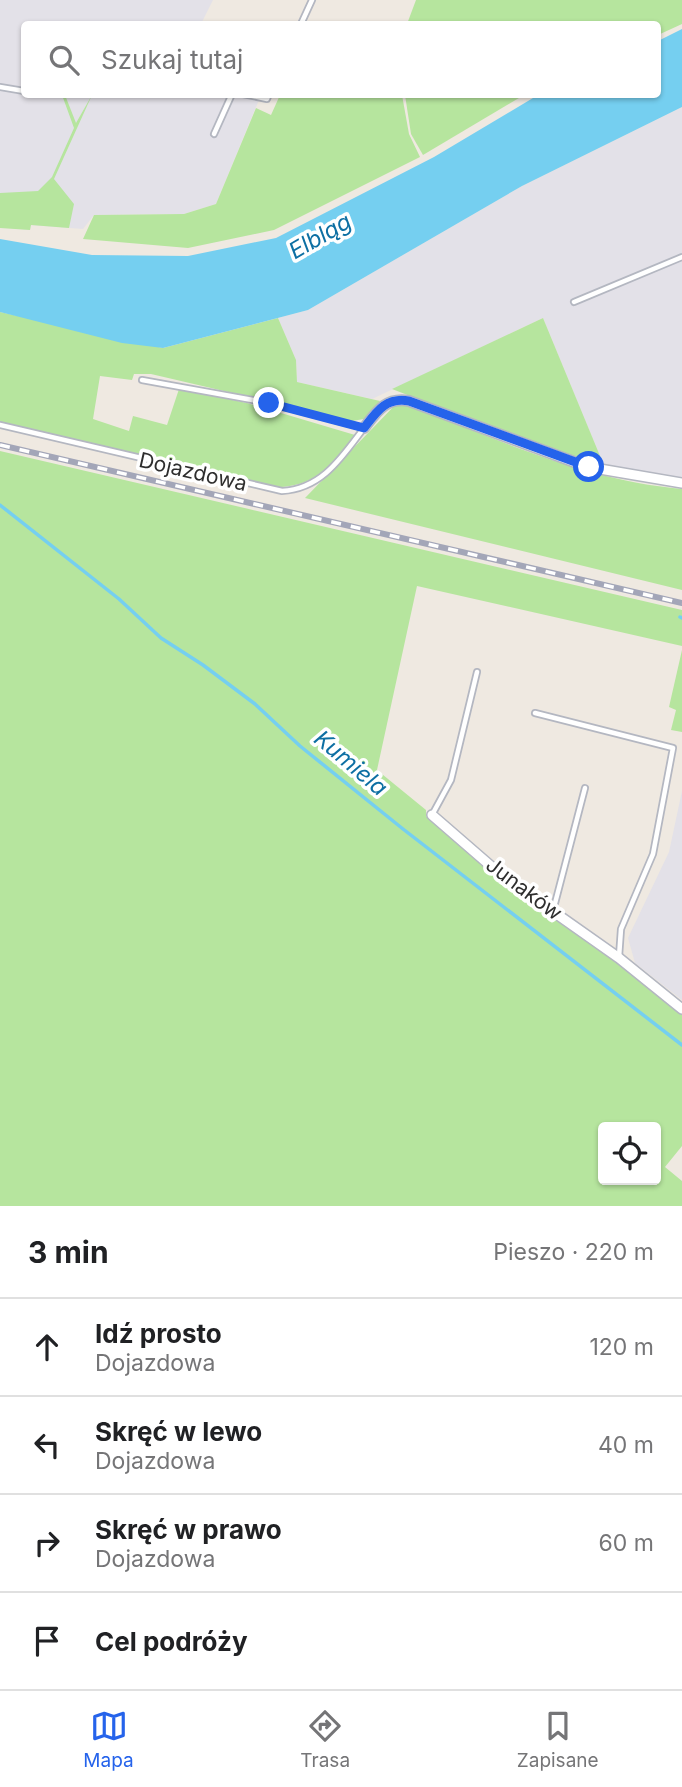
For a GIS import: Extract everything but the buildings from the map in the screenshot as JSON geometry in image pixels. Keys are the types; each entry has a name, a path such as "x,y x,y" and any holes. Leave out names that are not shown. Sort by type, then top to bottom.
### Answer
{"street":[{"name":"Dojazdowa","path":"364,428 387,402 398,399 589,467 682,483"},
{"name":"Junaków","path":"432,815 500,874 619,958 682,1009"}],"lane":[{"path":"302,21 312,0"},
{"path":"0,87 21,90"},
{"path":"214,134 230,98"},
{"path":"574,302 682,257"},
{"path":"142,380 269,403 364,428"},
{"name":"Dojazdowa","path":"0,425 282,491 311,484 325,475 364,428"},
{"path":"432,815 451,780 477,671"},
{"path":"535,713 673,748 653,854 621,929 619,958"},
{"path":"553,911 585,788"}],"shaded area":[{"path":"0,0 213,0 202,21 21,21 21,98 260,98 216,204 184,214 94,215 83,229 31,225 30,230 0,227"},
{"path":"682,107 682,480 605,468 543,318 372,399 297,382 296,360 278,318 308,310 522,186"},
{"path":"682,791 682,1000 635,963 628,938 669,852"}],"green space":[{"path":"416,0 682,0 682,24 661,34 661,21 408,21"},
{"path":"63,98 66,98 76,123 91,98 54,179 74,204 69,228 31,225 30,230 0,228 0,193 38,191 52,177 74,128"},
{"path":"279,98 403,98 409,134 420,157 274,230 188,248 83,239 94,215 184,214 216,204 256,108 271,115"},
{"path":"406,98 519,98 423,155 411,134"},
{"path":"0,312 163,348 278,318 296,360 297,382 380,401 364,419 352,421 151,374 134,374 132,380 100,376 93,419 129,431 133,416 167,425 179,389 247,403 355,435 319,475 296,485 268,487 0,423"},
{"path":"543,318 605,468 561,454 392,389"},
{"path":"399,401 573,467 608,477 682,489 682,590 305,498"},
{"path":"0,451 682,610 682,646 417,586 377,770 426,810 426,816 499,879 597,947 682,1015 682,1146 665,1167 682,1181 682,1206 0,1206"},
{"path":"682,650 682,732 671,730 676,710 669,707"}],"water":[{"name":"Elbląg","path":"682,29 682,107 522,186 308,310 163,348 122,343 0,312 0,239 92,255 188,256 276,238 434,157 533,98 661,98 661,40"}],"waterway":[{"name":"Kumiela","path":"0,505 119,599 161,638 255,704 300,746 403,829 682,1045"}],"railway":[{"path":"0,445 682,603"}],"route":[{"path":"269,403 364,428 387,402 398,399 409,401 589,467"}]}
